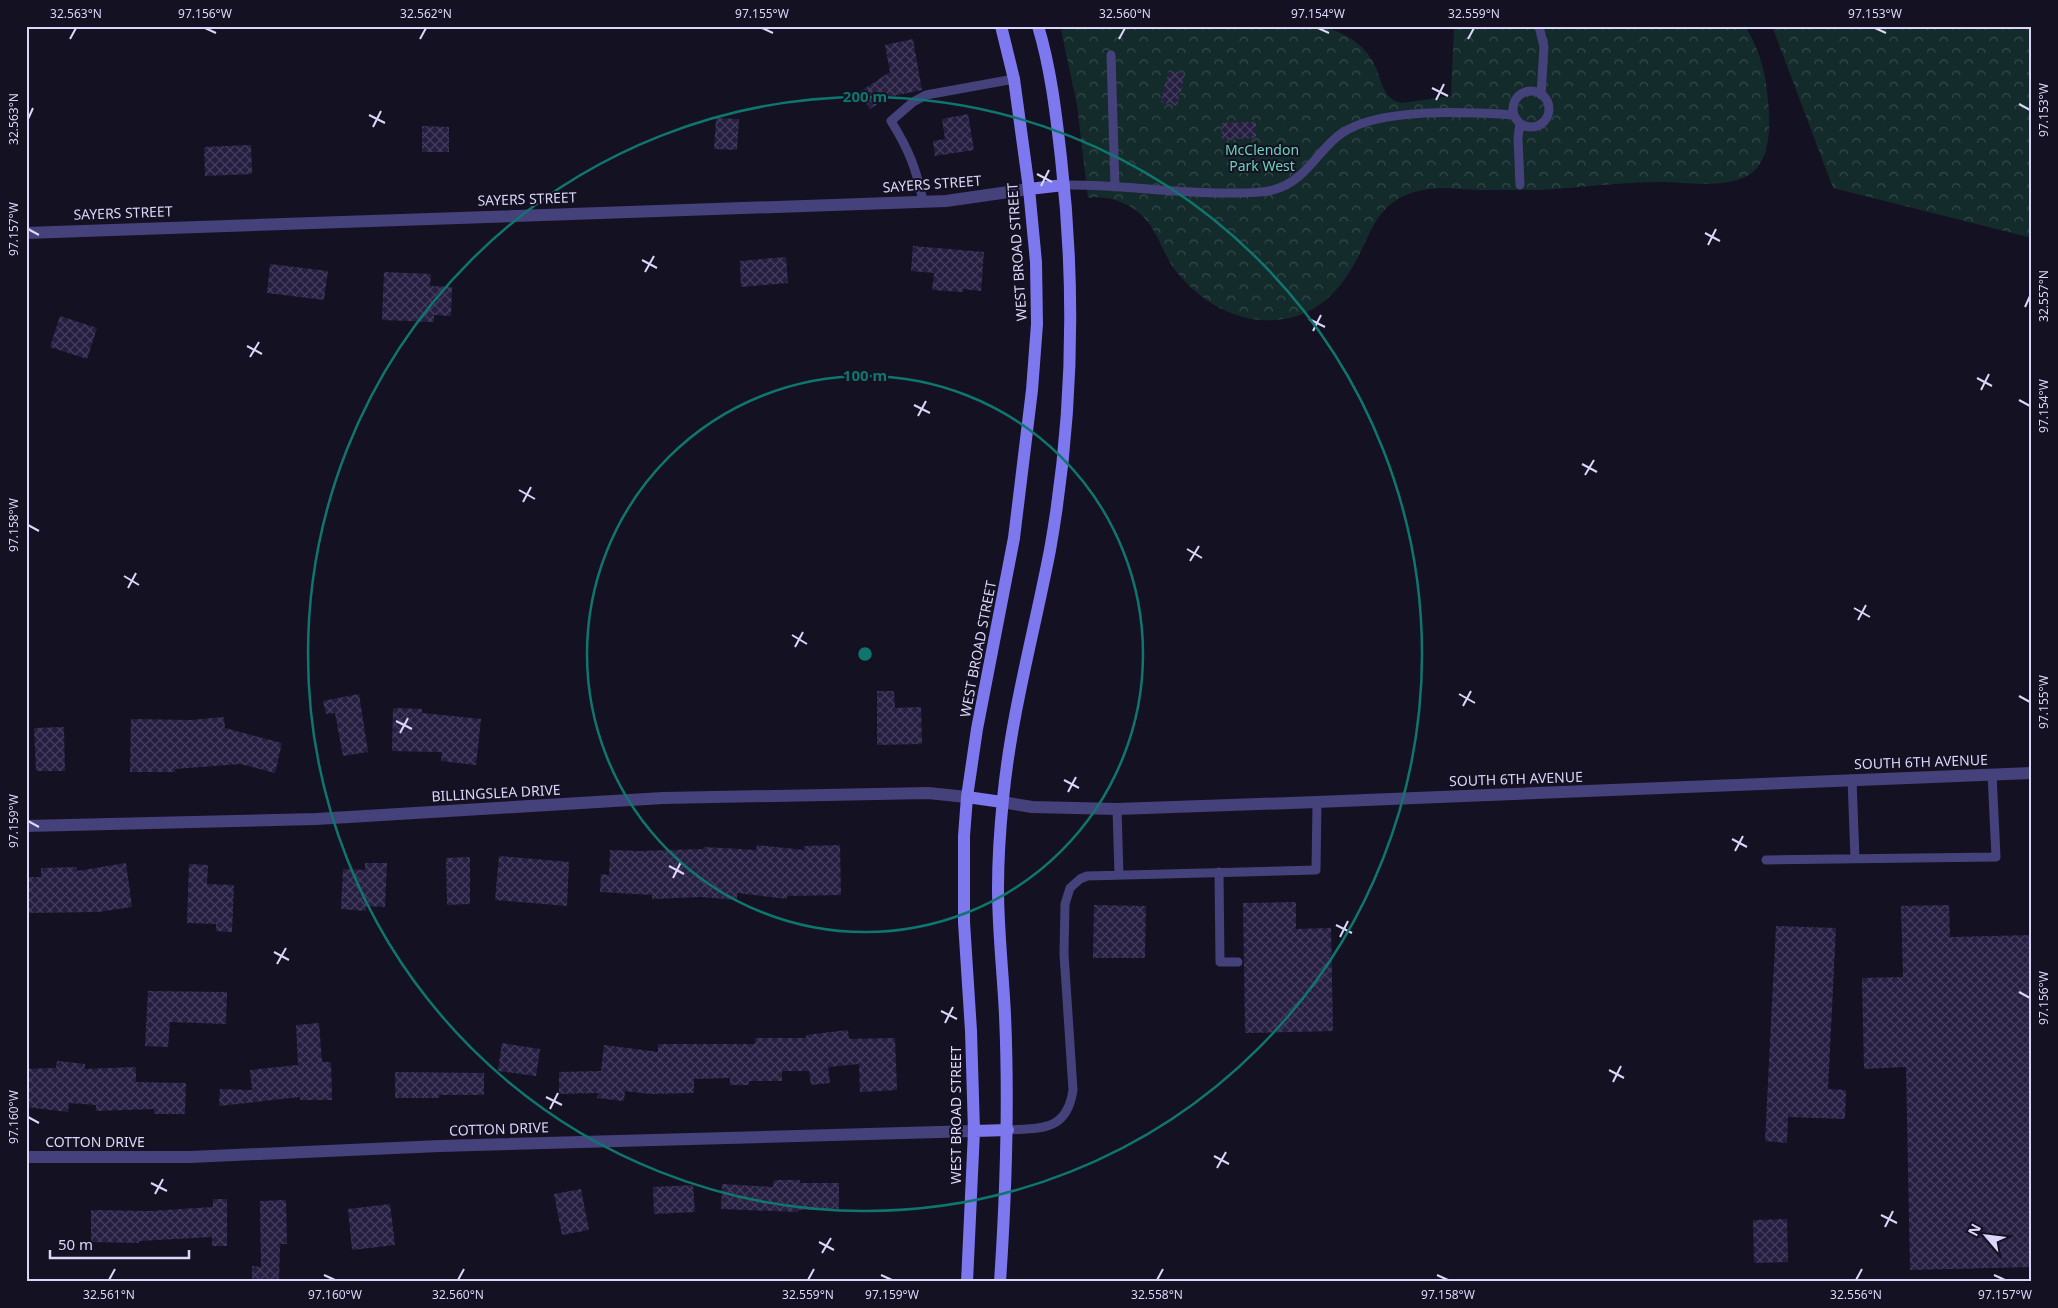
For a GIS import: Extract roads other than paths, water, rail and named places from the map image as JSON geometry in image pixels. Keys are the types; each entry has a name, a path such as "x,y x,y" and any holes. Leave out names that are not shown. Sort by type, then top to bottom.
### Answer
{"main road":[{"name":"WEST BROAD STREET","path":"967,1282 971,1231 974,1131 963,877 967,797 984,694 1014,538 1032,390 1037,324 1036,262 1029,189 1014,80 1001,26"},
{"path":"1000,1282 1008,1130 1005,1014 998,888 1002,802 1007,758 1020,686 1050,549 1060,478 1068,394 1071,332 1070,259 1064,185 1057,123 1048,68 1038,26"},
{"path":"1029,189 1064,185"},
{"path":"967,797 1002,802"},
{"path":"974,1131 1008,1130"}],"street":[{"name":"SAYERS STREET","path":"26,232 923,201 966,199 1029,189"},
{"name":"SOUTH 6TH AVENUE","path":"1002,802 1032,807 1117,809 2032,773"},
{"name":"BILLINGSLEA DRIVE","path":"26,826 316,819 664,798 928,793 967,797"},
{"name":"COTTON DRIVE","path":"26,1157 199,1156 440,1146 974,1131"}],"lane":[{"path":"1539,26 1544,47 1541,95"},
{"path":"1111,55 1115,187"},
{"path":"923,201 915,166 891,121 914,102 926,95 1014,80"},
{"path":"1525,92 1541,95 1548,103 1549,110 1543,123 1530,127 1520,123 1514,115 1513,108 1519,96 1525,92"},
{"path":"1064,185 1182,193 1267,191 1281,187 1299,177 1341,133 1363,122 1394,116 1446,113 1514,115"},
{"path":"1520,123 1518,138 1520,185"},
{"path":"1766,860 1996,857 1992,774"},
{"path":"1852,779 1855,859"},
{"path":"1008,1130 1048,1127 1057,1123 1069,1108 1073,1090 1064,954 1066,896 1075,883 1087,876 1316,870 1317,802"},
{"path":"1117,809 1119,875"},
{"path":"1219,872 1220,962 1238,962"}],"park label":[{"name":"McClendon Park West","path":"1262,158"}]}
